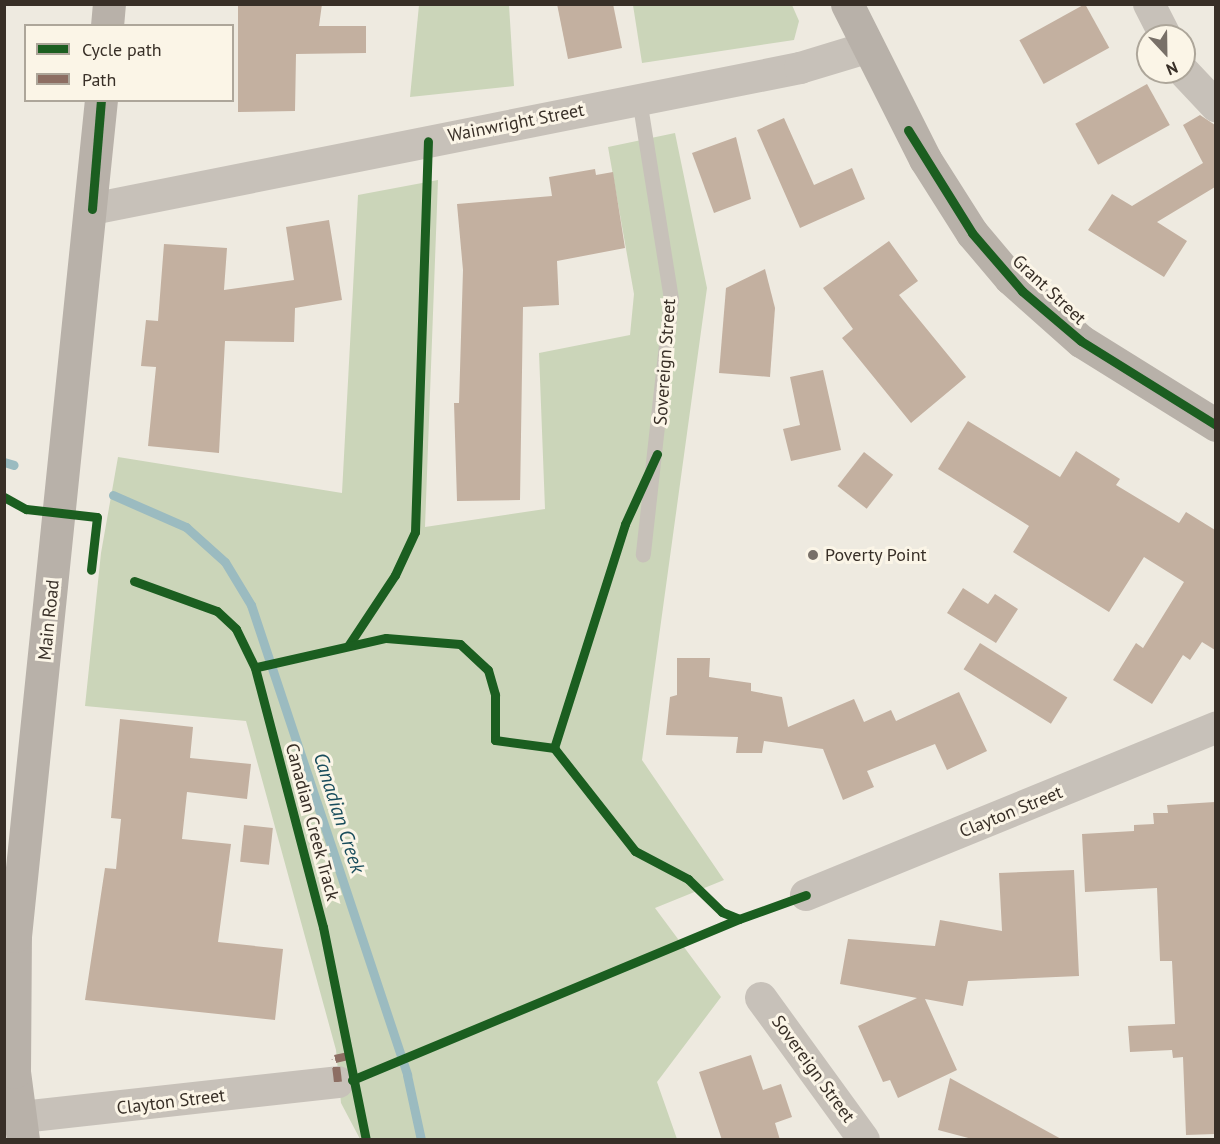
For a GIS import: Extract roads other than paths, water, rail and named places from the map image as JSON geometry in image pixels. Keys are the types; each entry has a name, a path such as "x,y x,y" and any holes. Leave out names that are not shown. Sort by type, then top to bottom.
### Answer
{"main road":[{"path":"107,24 109,4"},
{"name":"Grant Street","path":"847,4 938,180 1010,278 1081,341 1215,425"},
{"name":"Main Road","path":"16,1126 12,1013 15,936 92,209 101,102"}],"street":[{"path":"1149,4 1159,24"},
{"name":"Wainwright Street","path":"92,209 800,68 869,47"},
{"path":"1195,84 1215,106"},
{"name":"Clayton Street","path":"806,895 1215,728"},
{"name":"Sovereign Street","path":"761,998 864,1140"},
{"name":"Clayton Street","path":"16,1126 338,1082"}],"lane":[{"name":"Sovereign Street","path":"639,99 671,299 643,554"}],"waterway":[{"name":"Canadian Creek","path":"4,462 14,465"},
{"name":"Canadian Creek","path":"113,495 186,527 225,562 251,605 407,1075 421,1140"}],"place":[{"name":"Poverty Point","path":"813,555"}]}
